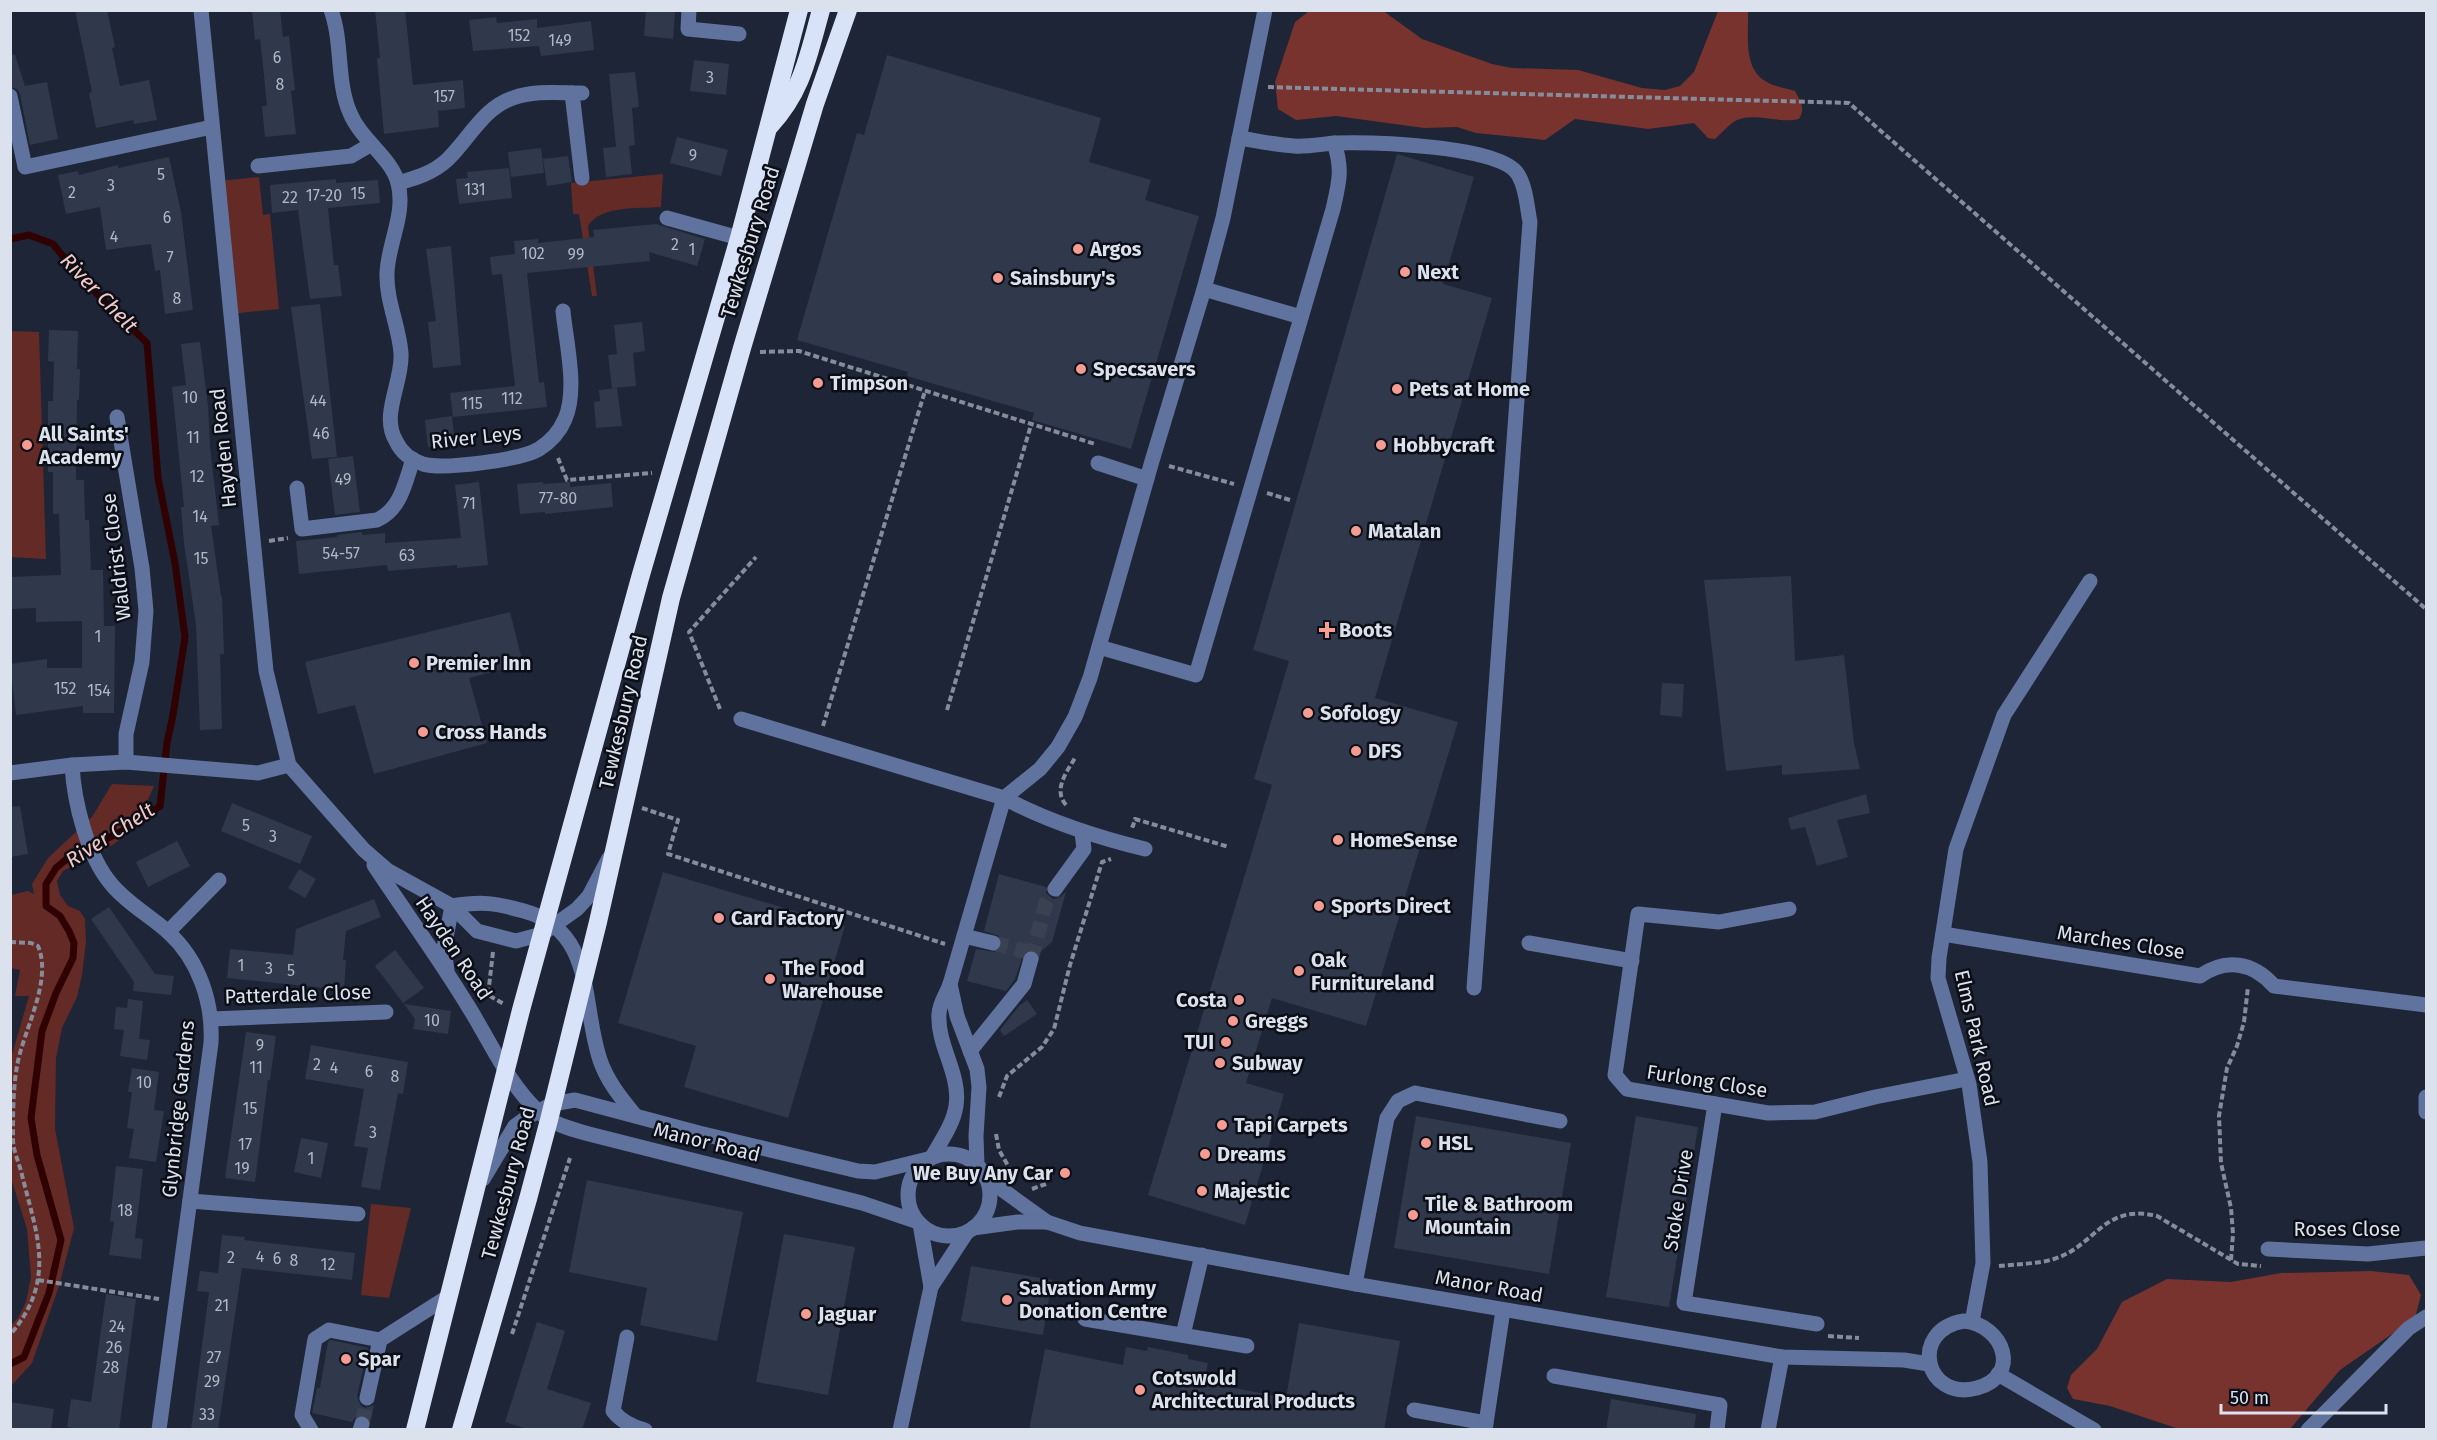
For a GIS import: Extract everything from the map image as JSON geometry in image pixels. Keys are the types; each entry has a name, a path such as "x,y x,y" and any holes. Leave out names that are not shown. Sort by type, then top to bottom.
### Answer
{"highway":[{"name":"Tewkesbury Road","path":"415,1430 506,1071 548,926 670,472 739,238 799,10"},
{"path":"769,127 787,107 799,86 821,10"},
{"name":"Tewkesbury Road","path":"461,1430 528,1199 546,1112 585,977 671,598 815,104 848,10"}],"street":[{"name":"Hayden Road","path":"201,10 266,671 289,765 364,850 387,870 452,906 477,931 498,938 516,941 577,909 589,896 617,843"},
{"name":"River Leys","path":"331,10 335,22 348,110 355,125 384,159 398,183 400,213 387,273 388,295 400,350 401,366 389,417 394,439 400,449 413,459 433,465 513,458 527,455 551,440 566,417 571,398 563,311"},
{"path":"689,10 688,29 739,34"},
{"path":"931,1287 919,1223 910,1207 908,1189 918,1167 930,1158 947,1131 956,1107 955,1082 943,1045 939,1012 950,984 1004,798 1040,768 1058,747 1075,717 1099,647 1223,218 1265,10"},
{"path":"398,183 432,171 447,160 486,115 498,105 524,94 577,93 582,178"},
{"path":"10,96 25,167 212,127"},
{"path":"1239,138 1296,146 1397,142 1466,153 1503,162 1517,173 1525,195 1530,222 1474,988"},
{"path":"1099,647 1196,675 1333,209 1341,175 1335,143"},
{"path":"258,166 351,156 370,145"},
{"path":"667,218 739,238"},
{"path":"1204,289 1301,317"},
{"name":"Waldrist Close","path":"117,417 141,561 146,611 142,662 126,734 126,762"},
{"name":"River Leys","path":"302,529 377,520 386,516 399,501 413,459"},
{"path":"1098,463 1147,479"},
{"path":"297,488 302,529"},
{"name":"Elms Park Road","path":"1972,1322 1983,1263 1980,1162 1967,1079 1938,978 1956,849 2004,715 2090,581"},
{"path":"741,719 1004,798 1032,813 1082,832 1145,849"},
{"path":"10,773 72,765 126,762 258,773 289,765"},
{"name":"Glynbridge Gardens","path":"72,765 73,792 83,828 102,870 121,893 168,932 184,950 197,971 211,1019 211,1043 159,1430"},
{"path":"1055,889 1084,849 1082,832"},
{"name":"Hayden Road","path":"364,850 469,1006 506,1071"},
{"path":"168,932 219,880"},
{"name":"Hayden Road","path":"452,906 481,901 509,907 548,926"},
{"path":"449,978 444,948 452,906"},
{"name":"Furlong Close","path":"1789,909 1719,922 1638,914 1615,1075 1627,1089 1768,1113 1815,1112 1875,1097 1967,1079"},
{"path":"548,926 572,944 585,977 591,1024 601,1062 615,1090 634,1114"},
{"name":"Marches Close","path":"1943,934 2200,976 2220,966 2243,965 2250,968"},
{"path":"962,942 993,943"},
{"path":"1529,943 1632,961"},
{"path":"970,1051 1024,984 1031,959"},
{"path":"2250,968 2266,976 2274,986 2427,1005"},
{"path":"950,984 957,1016 977,1070 979,1088 976,1165"},
{"name":"Patterdale Close","path":"211,1019 386,1012"},
{"path":"477,1189 507,1136 520,1122 546,1112 506,1071"},
{"path":"1355,1284 1387,1118 1398,1101 1415,1093 1560,1121"},
{"path":"2427,1098 2427,1112"},
{"name":"Manor Road","path":"919,1223 862,1203 560,1126 546,1112 575,1100 699,1133 858,1171 875,1173 930,1158"},
{"name":"Stoke Drive","path":"1715,1104 1684,1303 1817,1324"},
{"path":"900,1430 931,1287 970,1230 983,1218 988,1205 989,1191 986,1178 976,1165 956,1154 930,1158"},
{"name":"Manor Road","path":"986,1178 1047,1222 1080,1233 1355,1284 1782,1357 1904,1360 1929,1364"},
{"path":"190,1201 358,1214"},
{"name":"Manor Road","path":"970,1230 1018,1222 1047,1222"},
{"path":"919,1223 930,1232 942,1236 955,1236 970,1230"},
{"name":"Roses Close","path":"2268,1249 2368,1254 2427,1248"},
{"path":"1183,1335 1202,1256"},
{"path":"312,1430 302,1415 315,1339 329,1330 380,1340 449,1296"},
{"path":"1414,1410 1486,1426 1503,1310"},
{"path":"2308,1430 2409,1328 2427,1317"},
{"path":"1086,1319 1247,1346"},
{"path":"1972,1322 1990,1331 1997,1338 2003,1357 2003,1367 1998,1374 1977,1388 1959,1389 1941,1382 1934,1376 1929,1364 1931,1345 1940,1331 1955,1323 1972,1322"},
{"path":"627,1337 613,1411 618,1417 639,1428"},
{"path":"367,1398 380,1340"},
{"path":"1768,1430 1782,1357"},
{"path":"1998,1374 2094,1430"},
{"path":"1554,1376 1720,1405 1717,1430"}],"path":[{"path":"1265,86 1849,103 2427,609"},
{"path":"742,348 754,352 799,351 1103,447"},
{"path":"818,743 925,391"},
{"path":"947,710 1031,425"},
{"path":"551,440 567,480 670,472"},
{"path":"1152,461 1290,500"},
{"path":"253,543 303,536 302,529"},
{"path":"720,709 689,632 756,557"},
{"path":"1067,806 1060,796 1060,791 1063,779 1077,754"},
{"path":"626,803 678,820 668,854 962,942"},
{"path":"1122,822 1133,826 1135,819 1229,847"},
{"path":"998,1101 1007,1076 1042,1047 1054,1029 1070,965 1102,862 1120,856 1124,844"},
{"path":"10,942 31,943 38,946 43,957 42,978 16,1067 13,1143 37,1228 40,1263 38,1280 24,1320 10,1335"},
{"path":"493,950 488,995 505,1005"},
{"path":"2231,1260 2233,1234 2231,1208 2221,1163 2219,1116 2227,1068 2244,1022 2250,968"},
{"path":"996,1128 999,1150 1015,1178"},
{"path":"511,1338 570,1158"},
{"path":"1023,1184 1031,1190 1046,1184"},
{"path":"1983,1263 2000,1266 2055,1259 2084,1242 2102,1225 2113,1219 2142,1212 2157,1216 2238,1264 2265,1266"},
{"path":"38,1280 176,1302"}],"shaded area":[{"path":"1382,10 1422,39 1492,64 1512,68 1578,70 1642,88 1665,90 1680,86 1694,72 1718,11 1748,11 1748,50 1754,69 1767,82 1795,91 1802,105 1802,111 1799,119 1752,117 1737,120 1715,139 1708,138 1694,123 1648,129 1575,119 1545,140 1476,133 1457,127 1424,128 1336,116 1296,120 1278,109 1275,82 1295,22 1309,11"},
{"path":"663,174 661,207 611,211 594,219 588,226 597,296 592,296 579,214 573,214 571,183"},
{"path":"259,177 263,215 270,214 279,309 230,314 218,181"},
{"name":"All Saints' Academy","path":"11,331 39,332 46,559 11,557"},
{"path":"112,784 154,786 135,829 108,848 63,871 57,881 60,895 68,906 80,911 85,919 86,942 82,975 77,997 62,1028 56,1058 55,1129 74,1228 59,1286 32,1363 11,1386 11,1325 18,1318 26,1302 31,1277 27,1229 11,1178 11,1058 29,996 15,996 20,970 11,968 11,895 28,891 34,894 32,884 48,858 92,817"},
{"path":"371,1204 411,1208 389,1298 361,1295"},
{"path":"2371,1271 2409,1275 2421,1295 2415,1318 2340,1370 2290,1429 2179,1429 2110,1406 2073,1399 2067,1388 2071,1375 2097,1349 2122,1302 2167,1279 2231,1282 2281,1273"}],"building":[{"path":"75,10 107,10 120,86 149,80 157,120 134,124 133,120 96,128 89,93 92,92"},
{"path":"252,10 280,10 283,37 289,36 295,90 291,91 296,134 265,137 262,106 267,106 263,66 260,39 255,40"},
{"path":"375,10 405,10 413,85 463,80 465,108 438,111 439,127 384,134"},
{"path":"646,10 675,11 673,39 644,36"},
{"path":"496,17 497,23 537,19 537,28 591,21 594,50 541,56 539,46 473,51 469,20"},
{"path":"10,55 15,55 25,86 47,82 58,139 30,145 20,94 17,89 10,87"},
{"name":"Sainsbury's","path":"887,55 1101,118 1089,162 1151,180 1145,200 1199,216 1131,449 1032,420 1034,413 907,376 908,372 797,340 857,133 864,135"},
{"path":"694,60 729,64 726,95 690,91"},
{"path":"635,72 639,107 632,108 635,145 629,146 632,174 606,177 603,148 616,147 609,74"},
{"path":"677,137 728,150 721,176 670,163"},
{"path":"541,148 544,173 511,177 508,152"},
{"path":"1397,154 1474,177 1443,284 1492,298 1375,698 1458,722 1366,1026 1272,998 1246,1083 1284,1094 1245,1225 1148,1195 1272,785 1254,779 1289,661 1253,650"},
{"path":"568,156 572,182 547,186 543,159"},
{"path":"169,157 181,212 193,310 165,314 160,270 155,271 151,244 106,250 100,207 66,214 58,175 78,171 79,175 118,165 118,168"},
{"path":"509,168 512,198 459,204 456,179 468,178 467,172"},
{"path":"336,179 336,183 378,180 380,203 328,208 334,265 338,265 342,296 310,299 298,210 272,213 270,185"},
{"path":"656,224 705,239 697,266 649,252 650,261 527,273 539,383 544,382 547,407 453,417 450,393 515,386 502,274 492,275 490,257 515,254 514,241 538,239 538,243 594,237 593,230"},
{"path":"451,246 461,365 433,368 428,322 436,321 426,249"},
{"path":"320,304 337,457 312,459 291,307"},
{"path":"642,322 645,351 633,353 636,386 612,388 608,355 617,354 614,325"},
{"path":"49,330 78,331 77,369 80,369 79,400 77,400 76,480 84,480 85,520 89,520 91,570 103,570 104,626 115,626 114,713 83,713 83,706 16,715 10,664 47,659 47,668 82,668 82,621 36,622 36,608 10,609 10,577 61,575 59,514 53,514 53,472 48,472 48,401 53,401 54,362 48,361"},
{"path":"200,342 219,525 211,526 222,596 224,654 220,654 222,729 200,730 196,625 184,543 181,507 184,507 172,387 186,385 181,344"},
{"path":"617,388 622,426 596,428 594,402 600,401 599,390"},
{"path":"452,416 455,444 428,447 425,420"},
{"path":"353,456 360,512 335,515 328,459"},
{"path":"479,482 488,565 457,568 457,565 388,571 387,565 299,574 296,541 362,532 362,535 385,533 385,543 461,538 455,485"},
{"path":"543,482 543,484 570,482 570,487 611,483 613,507 545,514 545,512 520,514 517,484"},
{"path":"1791,576 1795,661 1844,655 1854,743 1860,769 1782,775 1782,765 1726,771 1704,580"},
{"path":"510,612 523,664 469,678 487,743 374,774 355,705 318,714 305,662"},
{"path":"1662,683 1684,684 1682,717 1660,715"},
{"path":"1866,794 1870,813 1837,820 1848,857 1817,866 1805,827 1791,830 1788,818"},
{"path":"232,803 312,836 300,864 221,831"},
{"path":"20,806 28,854 10,857 10,807"},
{"path":"177,841 190,866 148,887 136,862"},
{"path":"299,869 316,879 305,898 288,888"},
{"path":"663,872 845,926 788,1118 684,1087 696,1046 618,1023"},
{"path":"999,874 1046,887 1046,893 1053,899 1059,898 1066,892 1052,942 1039,953 1033,950 1024,952 1015,979 1006,991 967,981 976,949 995,952 1002,946 999,936 984,931"},
{"path":"374,899 381,917 346,931 343,960 346,960 344,990 227,978 230,949 293,955 296,929"},
{"path":"109,907 155,974 174,976 171,995 133,991 134,982 91,919"},
{"path":"395,950 424,988 403,1003 375,966"},
{"path":"128,999 143,1001 139,1039 150,1040 147,1060 120,1056 124,1030 114,1029 116,1007 127,1008"},
{"path":"1027,1000 1037,1014 1004,1036 1000,1030 1019,1006"},
{"path":"404,1004 451,1011 448,1034 413,1029 415,1019"},
{"path":"246,1032 276,1036 255,1182 225,1178"},
{"path":"311,1045 408,1062 403,1094 398,1093 380,1190 361,1187 368,1148 354,1146 364,1089 305,1079"},
{"path":"132,1068 159,1072 154,1110 164,1111 156,1162 129,1158 134,1129 127,1128 132,1092 128,1092"},
{"path":"1416,1116 1571,1143 1549,1274 1394,1248"},
{"path":"1636,1116 1698,1127 1669,1307 1606,1297"},
{"path":"301,1138 328,1143 321,1178 294,1172"},
{"path":"116,1166 143,1169 135,1238 143,1239 141,1259 109,1255 114,1222 110,1221"},
{"path":"587,1180 743,1212 717,1341 640,1325 647,1288 569,1272"},
{"name":"Jaguar","path":"784,1234 855,1247 828,1395 756,1382"},
{"path":"222,1235 245,1237 244,1240 355,1253 352,1280 242,1268 218,1430 191,1430 209,1292 197,1291 200,1271 218,1273"},
{"name":"Salvation Army Donation Centre","path":"971,1266 1052,1280 1043,1335 961,1321"},
{"path":"106,1294 136,1299 119,1430 85,1430 67,1427 71,1399 91,1402"},
{"path":"537,1322 565,1331 547,1389 591,1403 582,1430 530,1430 505,1422"},
{"path":"1299,1323 1400,1341 1384,1430 1029,1430 1045,1349 1123,1365 1126,1347 1147,1351 1148,1347 1188,1355 1188,1359 1208,1363 1204,1382 1286,1398"},
{"path":"331,1340 368,1348 357,1396 361,1406 365,1408 374,1405 371,1420 364,1415 356,1416 352,1422 312,1413 317,1388 320,1388 328,1342"},
{"path":"1611,1399 1696,1414 1694,1430 1606,1430"},
{"path":"10,1402 54,1409 51,1430 10,1430"}],"waterway":[{"name":"River Chelt","path":"10,239 29,235 53,244 80,277 147,343 158,478 175,563 185,637 167,743 160,806 126,829 68,858 56,868 46,884 46,906 60,916 74,943 73,958 56,993 42,1031 31,1118 37,1155 61,1240 49,1293 24,1357 10,1364"}],"tunnel":[{"path":"1031,959 1046,903 1055,889"},
{"path":"993,943 1032,953"},
{"path":"362,1424 367,1398"}],"place":[{"name":"Argos","path":"1078,249"},
{"name":"Next","path":"1405,272"},
{"name":"Sainsbury's","path":"998,278"},
{"name":"Specsavers","path":"1081,369"},
{"name":"Timpson","path":"818,383"},
{"name":"Pets at Home","path":"1397,389"},
{"name":"All Saints' Academy","path":"27,445"},
{"name":"Hobbycraft","path":"1381,445"},
{"name":"Matalan","path":"1356,531"},
{"name":"Boots","path":"1327,630"},
{"name":"Premier Inn","path":"414,663"},
{"name":"Sofology","path":"1308,713"},
{"name":"Cross Hands","path":"423,732"},
{"name":"DFS","path":"1356,751"},
{"name":"HomeSense","path":"1338,840"},
{"name":"Sports Direct","path":"1319,906"},
{"name":"Card Factory","path":"719,918"},
{"name":"Oak Furnitureland","path":"1299,971"},
{"name":"The Food Warehouse","path":"770,979"},
{"name":"Costa","path":"1239,1000"},
{"name":"Greggs","path":"1233,1021"},
{"name":"TUI","path":"1226,1042"},
{"name":"Subway","path":"1220,1063"},
{"name":"Tapi Carpets","path":"1222,1125"},
{"name":"HSL","path":"1426,1143"},
{"name":"Dreams","path":"1205,1154"},
{"name":"We Buy Any Car","path":"1065,1173"},
{"name":"Majestic","path":"1202,1191"},
{"name":"Tile & Bathroom Mountain","path":"1413,1215"},
{"name":"Salvation Army Donation Centre","path":"1007,1300"},
{"name":"Jaguar","path":"806,1314"},
{"name":"Spar","path":"346,1359"},
{"name":"Cotswold Architectural Products","path":"1140,1390"}]}
